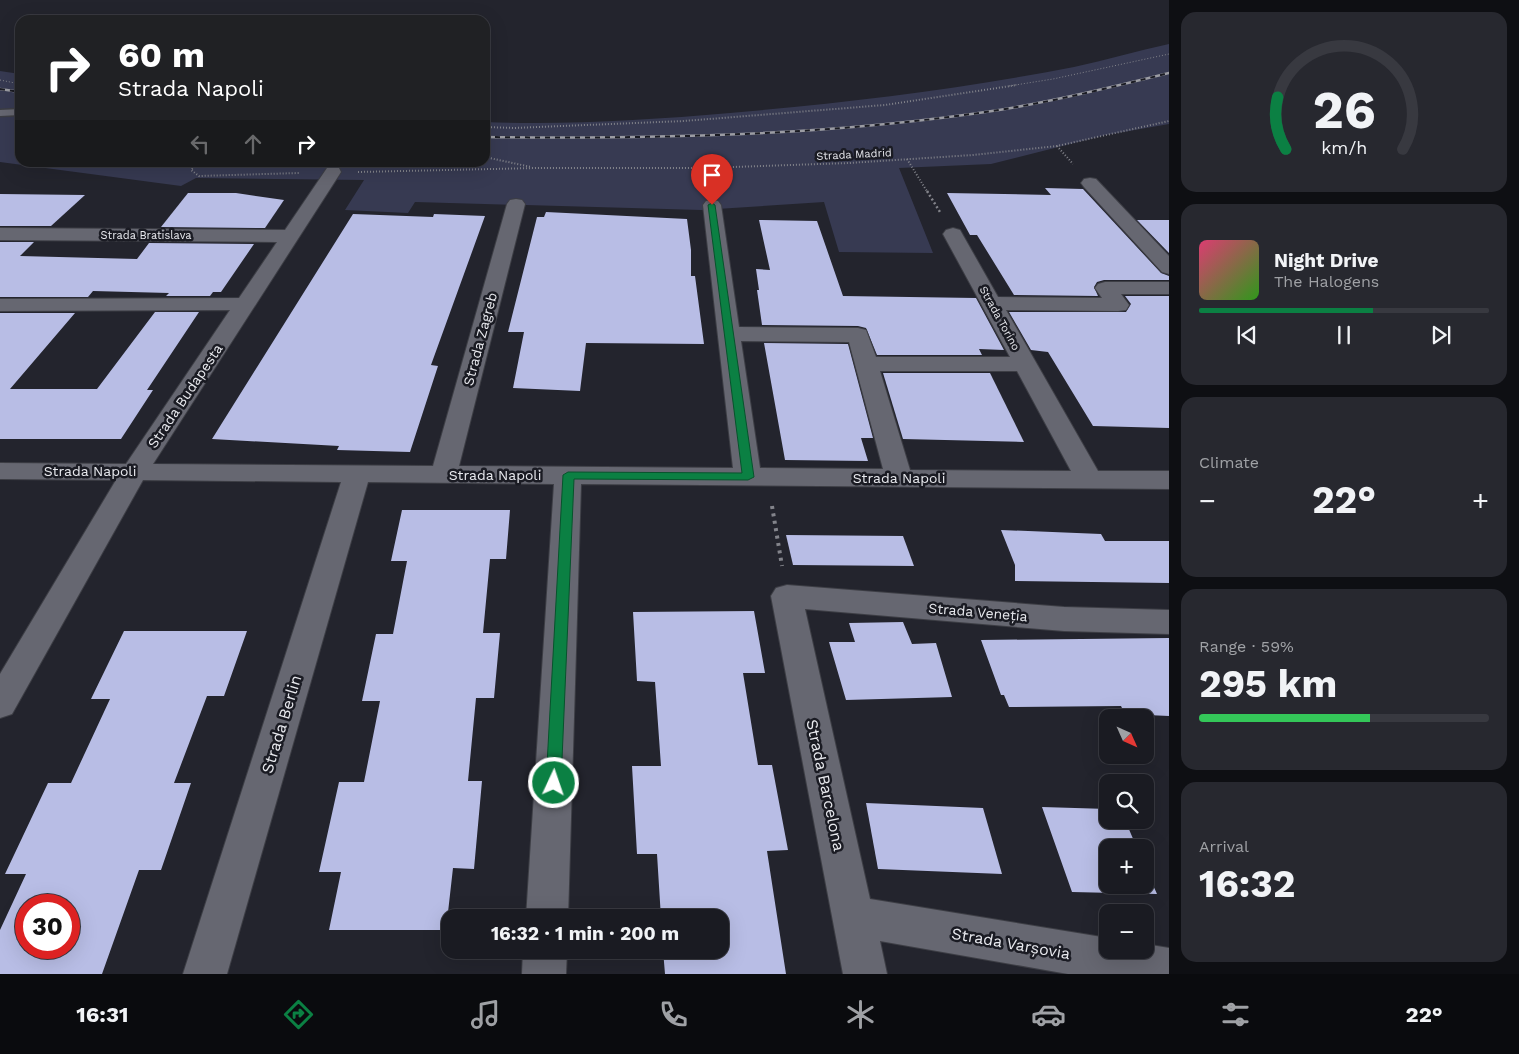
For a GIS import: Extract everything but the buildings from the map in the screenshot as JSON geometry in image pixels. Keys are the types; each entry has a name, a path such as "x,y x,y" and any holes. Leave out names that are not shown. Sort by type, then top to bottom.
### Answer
{"street":[{"name":"Strada Budapesta","path":"0,704 134,472 333,172"},
{"path":"1090,183 1169,268"},
{"name":"Strada Zagreb","path":"444,474 516,204"},
{"path":"712,205 729,334 757,477"},
{"name":"Strada Bratislava","path":"0,234 291,236"},
{"name":"Strada Torino","path":"953,234 1089,479"},
{"path":"991,303 1118,305 1105,288 1169,288"},
{"path":"0,304 246,304"},
{"path":"729,334 858,335 899,478"},
{"path":"867,364 1025,364"},
{"name":"Strada Napoli","path":"0,470 1169,480"},
{"name":"Strada Berlin","path":"205,974 357,474"},
{"path":"547,909 568,475"},
{"name":"Strada Veneția","path":"787,596 1064,619 1169,622"},
{"name":"Strada Barcelona","path":"787,596 864,974"},
{"name":"Strada Varșovia","path":"853,916 1169,970"},
{"path":"544,974 545,959"}],"lane":[{"path":"0,113 15,112"}],"path":[{"path":"490,127 514,128 684,121 886,105 1054,79 1169,54"},
{"path":"0,80 15,83"},
{"name":"Strada Madrid","path":"195,167 192,170 199,176 536,168 704,168 907,159 1057,146 1169,121"},
{"name":"Strada Madrid","path":"490,158 536,168"},
{"path":"907,159 953,234"},
{"path":"757,477 787,596"}],"shaded area":[{"path":"1169,44 1169,124 1106,135 991,164 899,168 933,253 839,252 824,202 701,210 415,202 408,213 345,210 364,180 196,178 181,186 38,167 490,167 490,122 546,123 638,120 816,105 945,89 1074,67"},
{"path":"0,71 15,73 15,164 0,162"}],"railway":[{"path":"490,137 743,134 935,119 1020,106 1169,73"},
{"path":"0,89 15,91"}],"route":[{"path":"554,783 568,475 748,477 712,205"}]}
